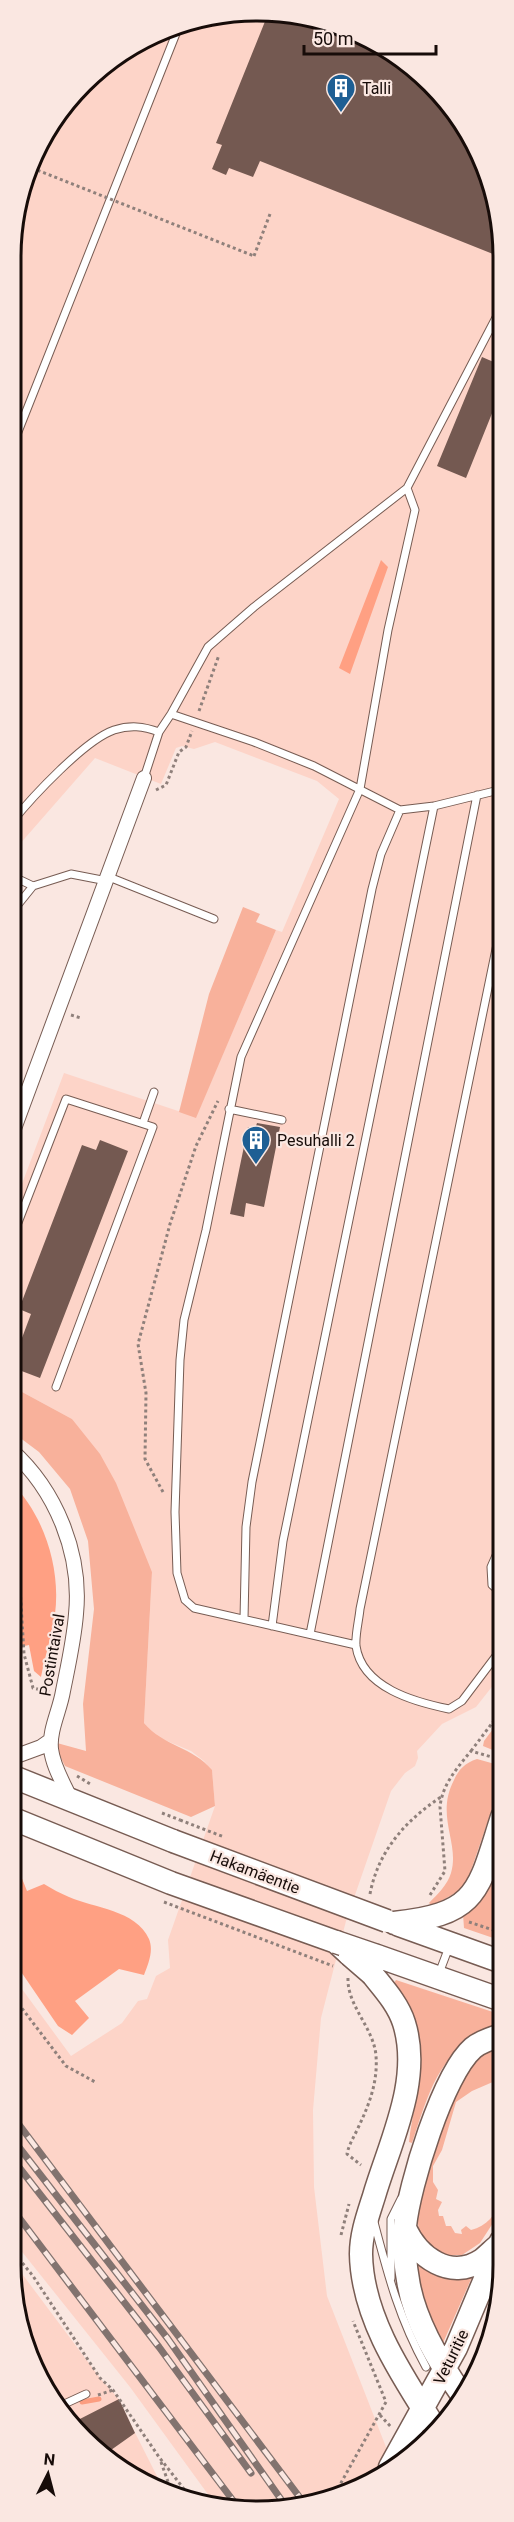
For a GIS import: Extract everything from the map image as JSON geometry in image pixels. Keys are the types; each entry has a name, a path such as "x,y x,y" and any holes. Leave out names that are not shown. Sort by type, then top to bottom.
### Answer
{"main road":[{"name":"Hakamäentie","path":"21,1780 71,1801 176,1831 390,1922 493,1959"},
{"path":"21,1823 168,1892 336,1942 367,1969 396,2004 404,2022 410,2057 409,2075 397,2124 370,2208 361,2252 367,2288 389,2352 432,2423"},
{"path":"390,1922 424,1920 460,1907 474,1892 484,1873 493,1845"},
{"path":"367,1969 438,1978 493,1997"},
{"path":"457,2390 435,2369 415,2308 408,2282 404,2227 413,2184 443,2100 458,2068 473,2048 493,2039"},
{"path":"404,2227 415,2248 429,2260 446,2266 456,2267 480,2261 493,2249"},
{"name":"Veturitie","path":"397,2455 423,2410 435,2369 493,2257"}],"street":[{"path":"21,1110 144,778"},
{"name":"Postintaival","path":"21,1461 48,1491 64,1527 75,1571 76,1613 62,1695 51,1740"},
{"path":"21,1754 41,1747 51,1740 54,1762 71,1801"}],"lane":[{"path":"21,424 175,36"},
{"path":"144,778 159,732 208,647 228,628 407,488 493,323"},
{"path":"356,1645 194,1608 185,1600 177,1573 175,1512 180,1360 184,1320 206,1230 241,1057 360,789 388,630 415,510 407,488"},
{"path":"171,714 254,741 360,789 400,810 434,806 493,791"},
{"path":"21,811 99,737 125,727 142,726 159,732"},
{"path":"310,1634 477,795"},
{"path":"272,1626 286,1529 434,806"},
{"path":"244,1619 246,1527 252,1482 372,889 381,854 400,810"},
{"path":"21,901 33,886 71,874 108,879 214,920"},
{"path":"21,880 33,886"},
{"path":"493,964 360,1609 356,1645 359,1659 372,1677 423,1704 449,1709 462,1701 493,1660"},
{"path":"143,1123 154,1092"},
{"path":"21,1215 66,1099 153,1127 56,1387"},
{"path":"229,1109 282,1120"},
{"path":"493,1562 491,1567 493,1586"},
{"path":"438,1978 450,1943"},
{"path":"392,2287 391,2219 395,2207 413,2184"},
{"path":"370,2208 382,2261 403,2322 435,2369"},
{"path":"66,2403 86,2394"}],"path":[{"path":"38,170 254,256 270,214"},
{"path":"186,747 228,628"},
{"path":"69,1014 81,1018"},
{"path":"175,1512 145,1459 146,1393 138,1344 171,1224 196,1146 222,1093"},
{"path":"21,1604 24,1654 33,1688 62,1695"},
{"path":"426,1899 434,1892 445,1871 441,1797 458,1766 493,1722"},
{"path":"471,1751 493,1757"},
{"path":"54,1762 100,1789"},
{"path":"160,1812 176,1831"},
{"path":"168,1892 337,1967"},
{"path":"345,1973 367,1969"},
{"path":"21,2007 66,2066 97,2083"},
{"path":"361,2165 365,2156"},
{"path":"21,2262 33,2276 100,2378 113,2390 184,2489"},
{"path":"86,2394 98,2395 113,2390"},
{"path":"340,2486 380,2415"},
{"path":"159,2457 169,2484"}],"shaded area":[{"path":"257,21 288,23 318,29 361,45 388,61 413,80 434,101 453,126 469,153 485,196 491,226 493,257 493,1685 476,1707 442,1724 417,1751 418,1758 415,1766 405,1773 391,1791 346,1921 321,2018 313,2110 314,2187 327,2296 391,2459 347,2483 318,2493 288,2499 257,2501 209,2496 130,2387 21,2251 21,1988 71,2056 122,2023 138,2001 147,1999 156,1976 170,1968 168,1940 215,1806 212,1771 204,1761 191,1751 155,1736 144,1723 152,1572 72,1419 21,1391 21,1186 64,1073 196,1117 276,930 282,932 339,799 317,781 215,742 194,749 182,746 176,748 161,784 95,758 21,843 21,257 23,226 29,196 45,153 70,113 101,80 139,53 181,34 226,23"},
{"path":"381,560 388,567 350,674 339,668"},
{"path":"243,907 260,914 256,922 276,930 196,1118 179,1112 209,994"},
{"path":"21,1391 72,1419 100,1454 116,1483 152,1572 144,1723 160,1737 196,1756 212,1770 215,1806 191,1817 65,1766 56,1748 57,1743 86,1751 83,1704 94,1609 88,1541 70,1489 39,1452 21,1438"},
{"path":"21,1493 33,1510 48,1543 55,1579 55,1614 41,1677 34,1671 29,1645 21,1647"},
{"path":"493,1729 493,1750 483,1746"},
{"path":"477,1759 493,1763 493,1806 467,1882 459,1891 432,1906 429,1903 447,1881 453,1862 447,1817 449,1793 460,1770 469,1762"},
{"path":"493,1864 493,1938 464,1928 463,1914"},
{"path":"21,1876 27,1891 44,1884 79,1901 114,1911 135,1922 149,1939 151,1953 144,1975 119,1969 75,2001 89,2018 72,2035 58,2026 21,1972"},
{"path":"396,1980 493,2012 493,2028 464,2044 441,2071 432,2086 412,2143 409,2142 419,2079 419,2044 415,2029 394,1983"},
{"path":"493,2047 493,2082 472,2091 456,2102 442,2150 433,2166 433,2182 438,2190 436,2199 442,2202 438,2210 439,2216 443,2216 446,2226 451,2226 455,2233 462,2234 461,2230 466,2226 471,2230 477,2228 493,2215 493,2223 480,2243 462,2255 443,2255 423,2241 419,2233 417,2215 419,2186 465,2065"},
{"path":"413,2261 440,2276 472,2277 443,2343 439,2343 428,2325"},
{"path":"22,2273 100,2378 117,2397 159,2479 126,2461 101,2442 80,2421 61,2396 45,2369 29,2326"}],"building":[{"name":"Talli","path":"265,22 318,29 347,39 401,70 424,90 453,126 469,153 485,196 491,226 493,254 260,161 253,177 229,168 226,175 212,169 222,145 216,143"},
{"path":"482,357 493,362 493,411 466,478 437,466"},
{"name":"Pesuhalli 2","path":"257,1123 280,1127 264,1207 246,1203 244,1217 230,1214 248,1127 255,1129"},
{"path":"100,1140 128,1151 40,1378 21,1371 21,1340 31,1314 21,1310 21,1304 82,1145 96,1150"},
{"path":"119,2399 135,2433 111,2450 79,2420"}],"waterway":[{"path":"82,2402 99,2399"}],"railway":[{"path":"21,2127 299,2497"},
{"path":"21,2150 168,2339 281,2499"},
{"path":"21,2170 159,2347 251,2473"},
{"path":"21,2220 232,2499"}],"place":[{"name":"Talli","path":"341,114"},
{"name":"Pesuhalli 2","path":"256,1166"}]}
